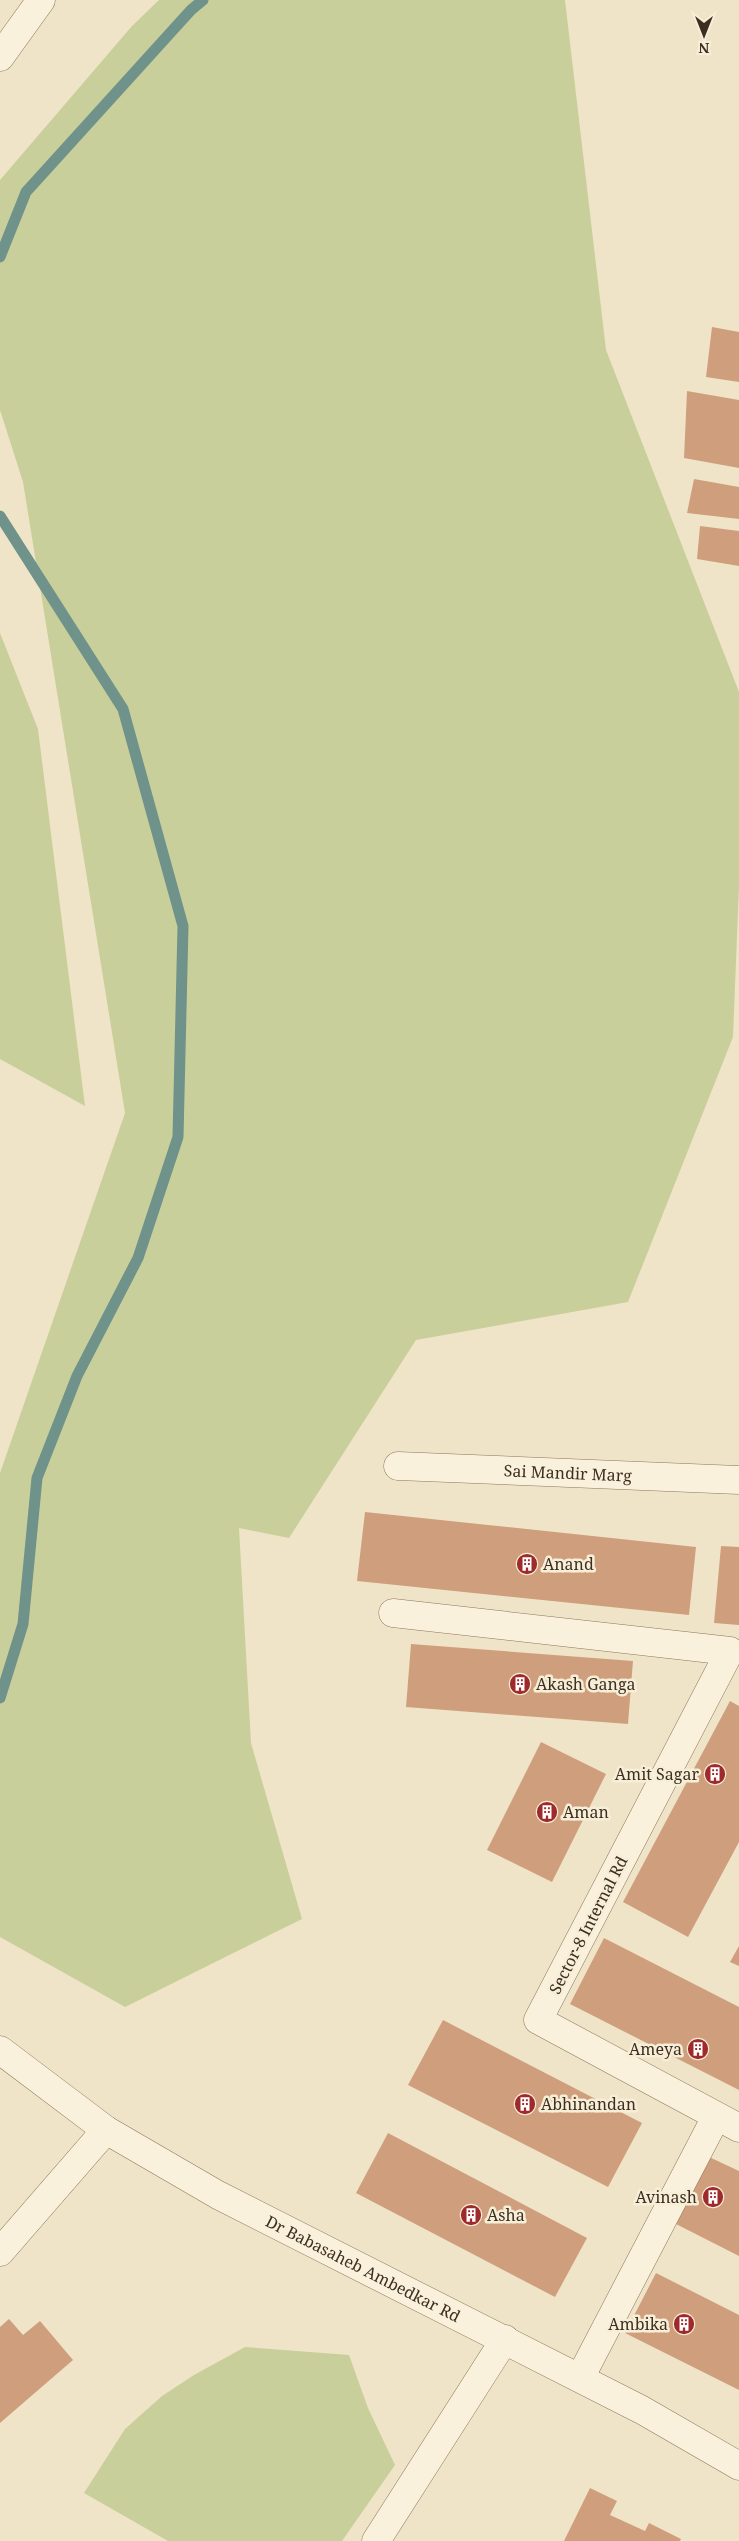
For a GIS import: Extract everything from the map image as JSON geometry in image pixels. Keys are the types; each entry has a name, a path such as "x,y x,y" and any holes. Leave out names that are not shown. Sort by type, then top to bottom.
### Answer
{"street":[{"path":"0,57 9,25 41,0"},
{"name":"Sai Mandir Marg","path":"398,1466 739,1480"},
{"name":"Sector-8 Internal Rd","path":"394,1613 735,1653 538,2020 727,2123 580,2378"},
{"name":"Dr Babasaheb Ambedkar Rd","path":"0,2050 106,2130 218,2195 642,2410 739,2466"},
{"path":"0,2252 106,2130"},
{"path":"376,2541 505,2339"}],"green space":[{"path":"159,0 565,0 606,350 739,692 739,886 733,1037 628,1302 416,1340 289,1538 239,1528 251,1743 302,1919 125,2007 0,1937 0,1473 125,1113 23,482 0,410 0,180 132,26"},
{"path":"0,633 38,729 85,1106 0,1059"},
{"path":"245,2347 349,2355 368,2408 395,2465 342,2541 168,2541 84,2493 125,2429 162,2396 194,2375"}],"building":[{"path":"712,327 739,332 739,382 706,377"},
{"path":"687,391 739,400 739,468 684,458"},
{"path":"694,479 739,487 739,519 687,513"},
{"path":"700,526 739,531 739,566 697,559"},
{"name":"Anand","path":"365,1512 696,1547 689,1615 357,1581"},
{"path":"721,1546 739,1547 739,1625 714,1623"},
{"name":"Akash Ganga","path":"411,1644 633,1661 628,1724 406,1707"},
{"name":"Amit Sagar","path":"730,1701 739,1706 739,1842 688,1937 623,1902"},
{"name":"Aman","path":"541,1742 606,1774 552,1882 487,1850"},
{"name":"Ameya","path":"604,1938 739,2007 739,2090 570,2004"},
{"path":"739,1946 739,1966 730,1962"},
{"name":"Abhinandan","path":"443,2020 642,2123 608,2187 408,2085"},
{"name":"Asha","path":"388,2133 587,2238 555,2297 356,2193"},
{"name":"Avinash","path":"707,2156 739,2171 739,2256 674,2223"},
{"name":"Ambika","path":"656,2273 739,2315 739,2390 625,2333"},
{"path":"9,2319 23,2335 40,2321 73,2360 0,2423 0,2327"},
{"path":"590,2488 617,2501 610,2515 645,2531 649,2523 681,2539 680,2541 564,2541"}],"waterway":[{"path":"0,257 26,192 191,10 203,0"},
{"path":"0,516 123,709 183,926 178,1137 138,1258 77,1376 37,1478 23,1624 0,1698"}],"place":[{"name":"Anand","path":"527,1564"},
{"name":"Akash Ganga","path":"520,1684"},
{"name":"Amit Sagar","path":"715,1774"},
{"name":"Aman","path":"547,1812"},
{"name":"Ameya","path":"698,2049"},
{"name":"Abhinandan","path":"525,2104"},
{"name":"Avinash","path":"713,2197"},
{"name":"Asha","path":"471,2215"},
{"name":"Ambika","path":"684,2324"}]}
